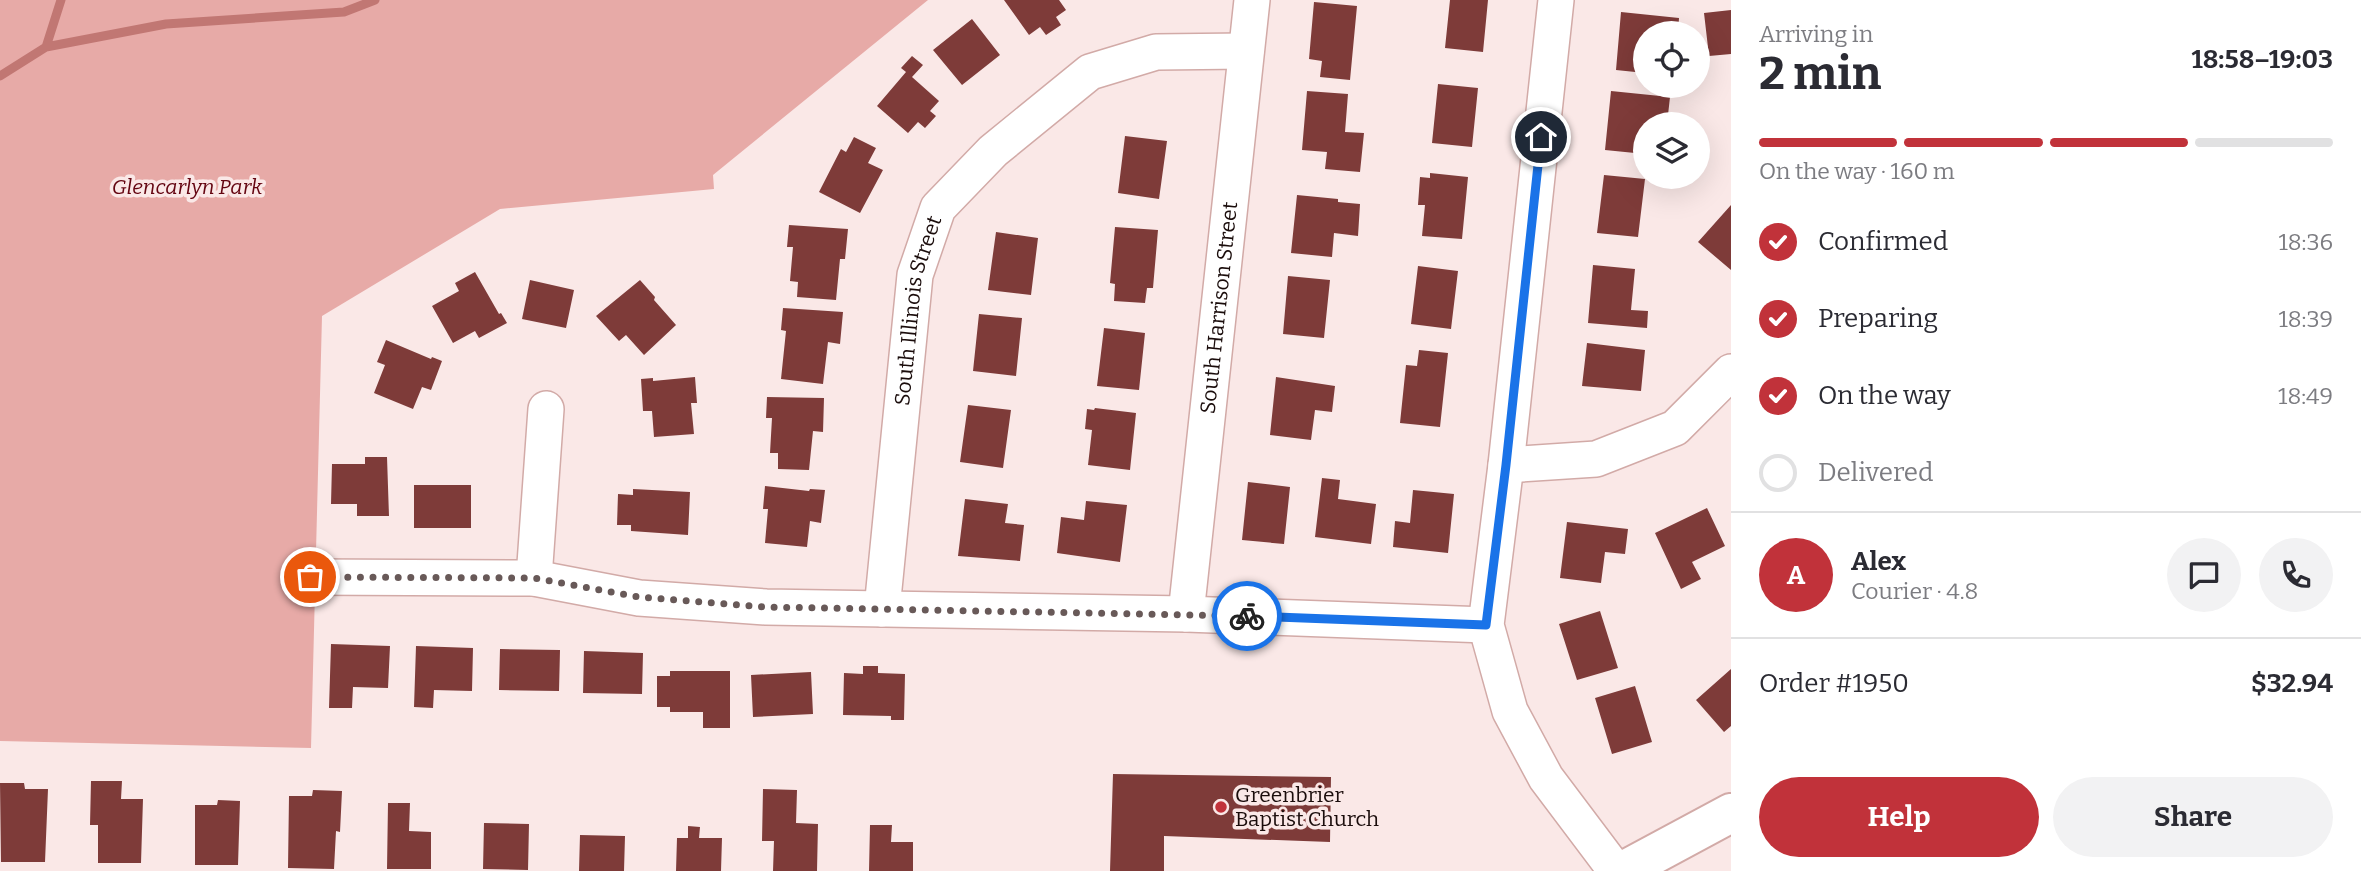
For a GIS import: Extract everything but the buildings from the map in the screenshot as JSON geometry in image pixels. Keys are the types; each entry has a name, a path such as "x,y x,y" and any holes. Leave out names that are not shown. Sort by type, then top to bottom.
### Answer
{"street":[{"name":"South Harrison Street","path":"1186,614 1252,0"},
{"path":"1556,0 1486,625 1510,711 1546,778 1616,871"},
{"name":"South Illinois Street","path":"882,609 915,275 939,208 993,151 1090,72 1156,52 1246,51"},
{"path":"1506,465 1596,459 1675,428 1731,372"},
{"path":"534,578 546,409"},
{"path":"310,577 534,578 639,597 766,607 1186,614 1486,625"},
{"path":"1623,871 1731,813"}],"green space":[{"name":"Glencarlyn Park","path":"0,0 928,0 713,175 714,189 500,209 322,316 311,748 0,741"}],"waterway":[{"path":"46,47 61,0"},
{"path":"0,76 46,47 166,24 344,12 375,0"}],"way so far":[{"path":"310,577 534,578 639,597 766,607 1247,616"}],"place":[{"name":"Greenbrier Baptist Church","path":"1221,807"}],"route":[{"path":"1247,616 1486,625 1541,137"}]}
